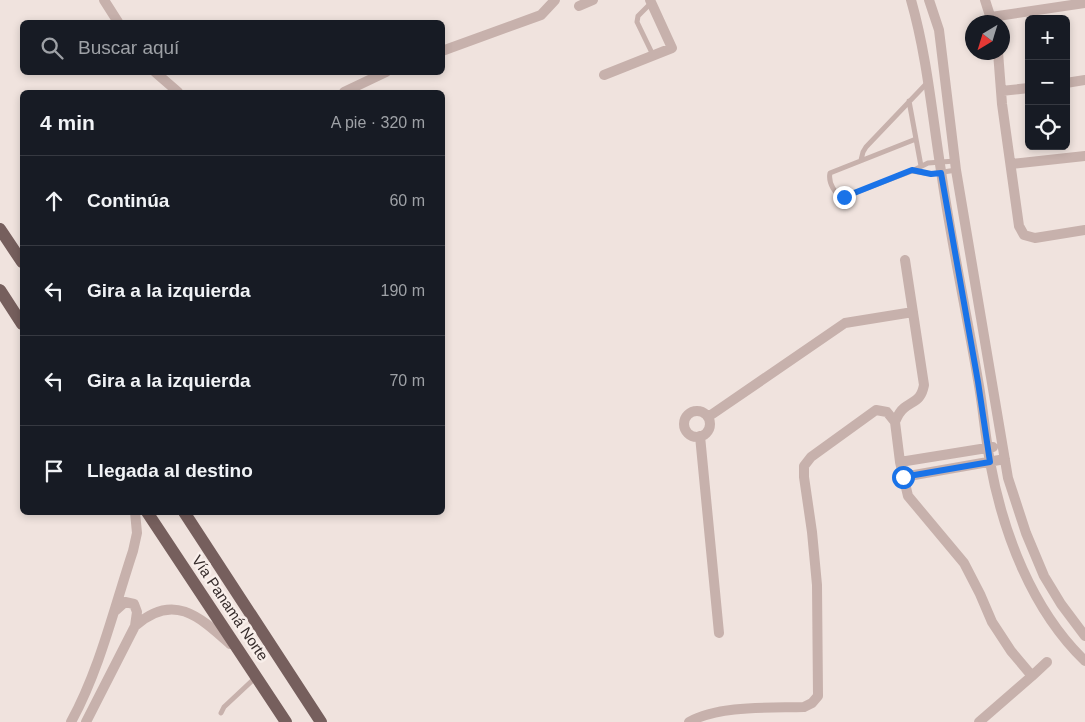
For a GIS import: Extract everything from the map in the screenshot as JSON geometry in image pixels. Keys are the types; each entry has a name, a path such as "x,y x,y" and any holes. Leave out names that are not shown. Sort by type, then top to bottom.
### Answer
{"main road":[{"path":"0,229 20,259"},
{"path":"0,290 20,321"},
{"name":"Vía Panamá Norte","path":"149,515 286,722"},
{"name":"Vía Panamá Norte","path":"186,515 321,722"}],"street":[{"path":"104,0 117,20"},
{"path":"445,50 541,15 555,0"},
{"path":"579,6 593,0"},
{"path":"911,0 921,34 939,162 978,382 990,462 1001,509 1025,574 1044,610 1085,661"},
{"path":"929,0 939,30 955,166 1004,459 1016,504 1035,556 1061,604 1085,636"},
{"path":"985,0 990,15"},
{"path":"604,75 672,48 651,1"},
{"path":"1010,15 1060,3 1085,3"},
{"path":"999,60 1019,226 1024,235 1035,238 1085,230"},
{"path":"158,75 176,90"},
{"path":"348,90 380,75"},
{"path":"1070,82 1085,80"},
{"path":"1001,91 1025,88"},
{"path":"1011,164 1085,156"},
{"path":"895,422 901,411 923,393 924,385 905,260"},
{"path":"0,301 12,308"},
{"path":"708,417 845,323 913,312"},
{"path":"689,722 708,714 728,710 804,707 812,704 818,696 817,586 804,466 812,456 876,410 887,412 895,422 900,462 908,496 964,563 992,622 1011,652 1032,676"},
{"path":"699,411 708,417 710,427 700,436 689,434 684,424 688,414 699,411"},
{"path":"700,436 719,633"},
{"path":"900,462 1002,446"},
{"path":"903,477 1004,459"},
{"path":"70,722 96,668 136,542 136,515"},
{"path":"112,614 122,603 131,602 137,609 135,626"},
{"path":"86,722 135,626 141,620 156,612 182,610 198,616 239,652"},
{"path":"979,722 1047,662"}],"lane":[{"path":"651,1 638,16 637,22 653,55"},
{"path":"861,160 862,152 909,100 928,83"},
{"path":"909,100 921,166"},
{"path":"916,139 830,173 829,177 836,193 844,197 928,163 939,162 955,166"},
{"path":"912,170 931,174 941,173 955,166"},
{"path":"222,713 224,708 256,677"}],"route":[{"path":"844,197 912,170 931,174 941,173 978,382 990,462 903,477"}]}
